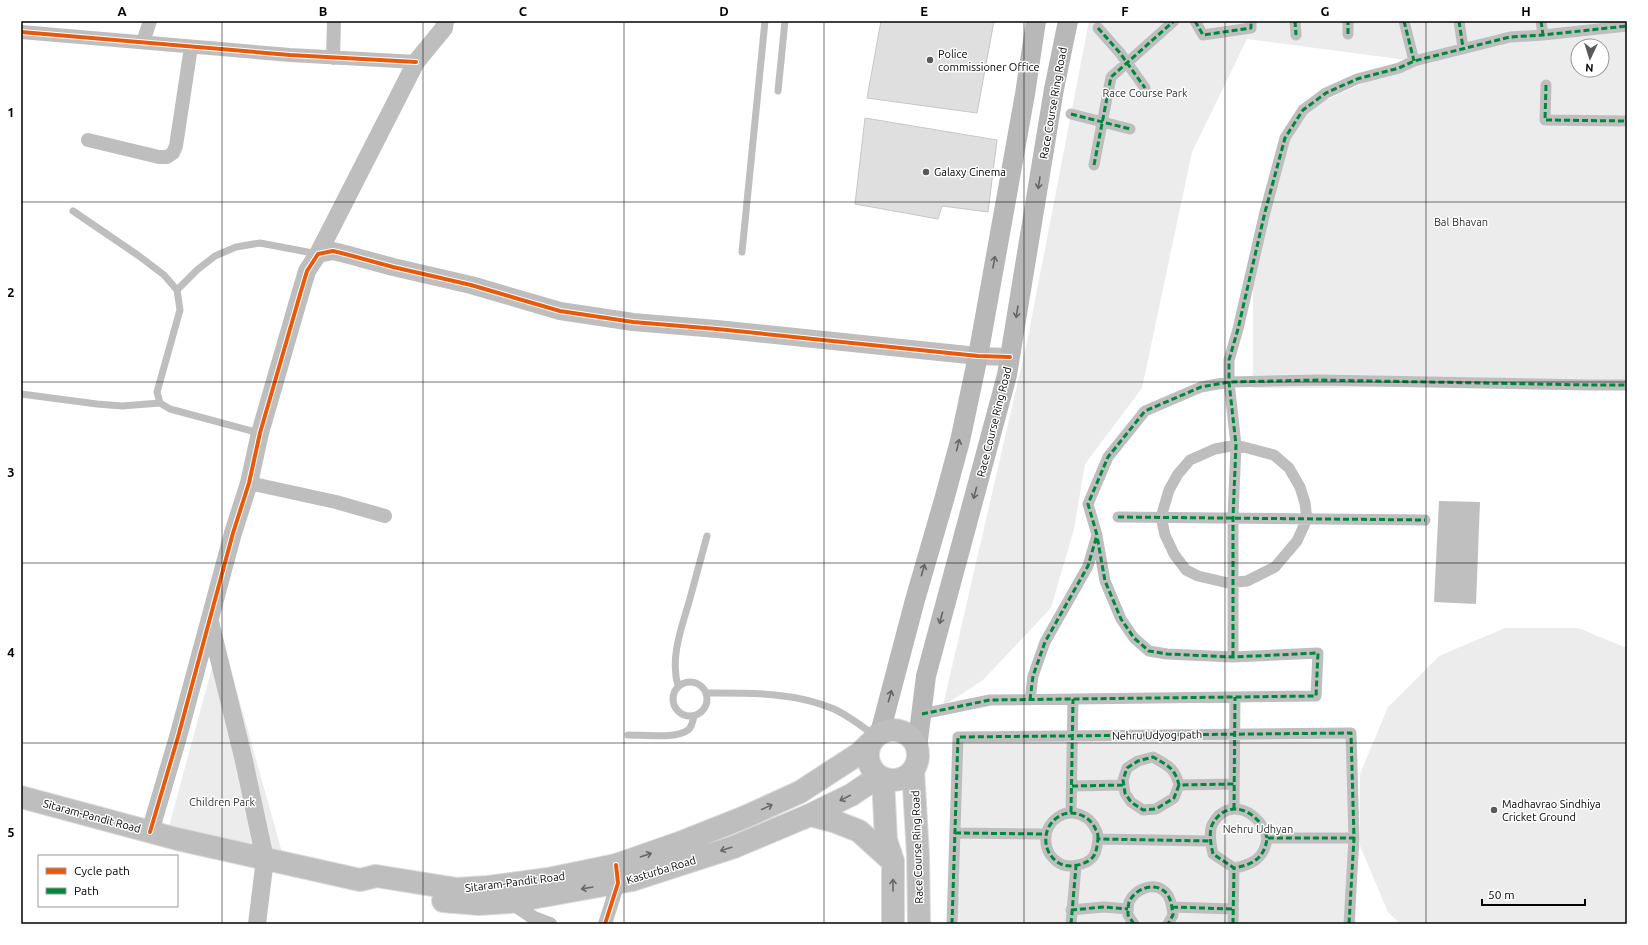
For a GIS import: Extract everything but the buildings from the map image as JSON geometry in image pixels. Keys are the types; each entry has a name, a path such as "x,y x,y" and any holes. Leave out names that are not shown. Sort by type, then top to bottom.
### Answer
{"main road":[{"path":"893,924 893,862 886,840 880,778 869,764 867,754 875,738 956,456 978,356 1025,94 1036,21"},
{"name":"Race Course Ring Road","path":"918,748 926,676 1007,375 1054,89 1068,21"},
{"path":"875,738 884,730 895,729 905,732 918,748 917,762 913,770 902,778 890,780 880,778"},
{"name":"Sitaram-Pandit Road","path":"21,797 150,832 265,860 360,880 376,876 457,889 488,887 548,879 617,874 682,842 745,817 800,792 854,757 875,738"},
{"name":"Race Course Ring Road","path":"913,770 918,855 919,924"},
{"name":"Kasturba Road","path":"360,880 374,889 412,897 479,904 510,902 617,874 632,880 734,847 810,815 851,795 880,778"},
{"path":"810,815 836,822 859,831 893,862"}],"street":[{"path":"142,42 150,21"},
{"path":"332,58 334,21"},
{"path":"1094,165 1111,77 1174,21"},
{"path":"1195,21 1203,34 1251,28 1251,21"},
{"path":"1295,21 1296,35"},
{"path":"1348,21 1348,34"},
{"path":"1404,21 1414,61"},
{"path":"1459,21 1463,48"},
{"path":"1542,21 1543,36"},
{"path":"150,832 178,737 232,533 248,483 260,434 307,271 318,254 416,62 448,23"},
{"path":"1233,657 1233,518 1236,445 1229,382 1229,360 1240,322 1265,212 1285,138 1303,110 1326,93 1356,79 1399,68 1414,61 1510,37 1543,36 1627,26"},
{"path":"1098,28 1145,88"},
{"path":"21,32 332,58 416,62"},
{"path":"88,140 159,157 167,157 173,153 176,146 191,47"},
{"path":"1546,85 1545,120 1627,121"},
{"path":"1071,114 1130,129"},
{"path":"318,254 333,251 392,267 471,285 560,311 633,322 717,329 978,356 1010,357"},
{"path":"922,714 990,700 1316,696 1318,653 1233,657 1167,654 1149,651 1134,638 1121,619 1105,581 1088,504 1108,458 1145,411 1201,387 1229,382 1319,380 1627,385"},
{"path":"1236,445 1274,455 1289,468 1300,487 1306,503 1307,519 1297,541 1275,567 1247,581 1228,583 1198,576 1186,570 1174,554 1164,535 1161,517 1169,490 1178,474 1190,460 1215,448 1236,445"},
{"path":"248,483 336,502 385,516"},
{"path":"1118,517 1424,520"},
{"path":"1030,700 1033,676 1045,642 1088,566 1096,535"},
{"path":"209,620 244,760 265,860 257,924"},
{"path":"1234,809 1235,697"},
{"path":"1071,812 1073,699"},
{"name":"Nehru Udyog path","path":"952,924 958,737 1351,733 1354,838 1349,924"},
{"path":"1153,757 1171,767 1177,777 1179,785 1174,798 1156,809 1143,810 1131,802 1125,793 1123,780 1127,768 1138,761 1153,757"},
{"path":"1179,785 1234,784"},
{"path":"1072,786 1124,785"},
{"path":"1234,809 1248,811 1260,821 1266,831 1267,838 1266,848 1258,858 1246,866 1234,868 1213,854 1210,841 1213,824 1222,813 1234,809"},
{"path":"1071,812 1080,814 1090,821 1096,830 1098,839 1096,850 1093,857 1085,863 1076,866 1060,864 1052,857 1046,845 1045,834 1050,825 1058,817 1071,812"},
{"path":"955,833 1045,834"},
{"path":"1267,838 1354,838"},
{"path":"1098,839 1210,841"},
{"path":"1071,924 1071,910 1076,866"},
{"path":"1233,924 1234,868"},
{"path":"605,924 617,874"},
{"path":"1134,924 1128,915 1129,902 1137,891 1150,886 1164,891 1170,899 1173,915 1168,924"},
{"path":"510,902 534,918 550,924"},
{"path":"1172,907 1233,909"},
{"path":"1071,910 1104,908 1128,909"}],"lane":[{"path":"742,252 765,21"},
{"path":"778,91 785,21"},
{"path":"73,211 140,256 164,275 177,290 180,310 157,392 160,403"},
{"path":"177,290 197,270 215,256 236,247 260,242 318,254"},
{"path":"21,394 122,406 160,403 170,409 260,434"},
{"path":"678,686 675,671 678,644 707,536"},
{"path":"694,682 704,688 707,693 707,705 700,714 694,716 683,715 675,707 673,696 678,686 682,683 694,682"},
{"path":"707,693 758,693 796,698 818,703 846,716 875,738"},
{"path":"628,735 680,734 688,730 692,724 694,716"}],"green space":[{"path":"1089,21 1627,21 1627,386 1253,388 1253,264 1276,172 1303,110 1414,61 1247,39 1192,152 1142,388 1085,464 1074,529 1051,608 983,680 943,706 1027,342"},
{"name":"Madhavrao Sindhiya Cricket Ground","path":"1505,628 1578,628 1627,648 1627,924 1400,924 1388,912 1360,846 1360,774 1388,707 1439,656"},
{"name":"Children Park","path":"221,634 285,863 167,834"},
{"name":"Nehru Udhyan","path":"1351,733 1356,924 952,924 958,737"}],"shaded area":[{"path":"1439,501 1480,502 1476,604 1434,602"}],"marked path":[{"path":"1094,165 1111,77 1174,21"},
{"path":"1195,21 1203,35 1251,28 1251,21"},
{"path":"1295,21 1296,35"},
{"path":"1348,21 1348,34"},
{"path":"1404,21 1414,61"},
{"path":"1459,21 1463,48"},
{"path":"1541,21 1543,35"},
{"path":"1233,657 1233,517 1236,445 1229,382 1229,360 1238,329 1265,212 1285,138 1303,110 1326,93 1357,79 1399,68 1414,61 1510,37 1627,26"},
{"path":"1098,28 1120,53 1145,88"},
{"path":"1546,85 1545,120 1627,121"},
{"path":"1071,114 1130,129"},
{"path":"1030,700 1033,676 1045,642 1088,566 1097,535 1088,504 1108,457 1145,411 1201,387 1229,382 1319,380 1627,385"},
{"path":"1118,517 1425,520"},
{"path":"922,714 990,700 1316,696 1318,653 1233,657 1167,654 1149,651 1134,638 1121,619 1105,581 1097,536"},
{"path":"1234,809 1235,697"},
{"path":"1071,812 1073,699"},
{"path":"952,924 958,737 1351,733 1354,838 1349,924"},
{"path":"1179,785 1174,798 1156,809 1143,810 1131,802 1125,793 1123,780 1127,768 1138,761 1153,757 1173,771 1179,785 1234,784"},
{"path":"1072,786 1124,785"},
{"path":"1267,838 1264,829 1258,821 1244,811 1236,809 1227,810 1220,815 1211,827 1210,838 1213,854 1234,868 1246,865 1256,859 1264,851 1267,838 1354,838"},
{"path":"1098,839 1098,834 1089,820 1080,814 1074,813 1063,814 1058,817 1052,822 1046,834 1049,853 1053,859 1067,866 1082,864 1090,860 1096,851 1098,839 1210,841"},
{"path":"955,833 1045,834"},
{"path":"1071,924 1076,866"},
{"path":"1233,924 1234,868"},
{"path":"1134,924 1128,915 1129,902 1140,890 1150,887 1160,888 1170,899 1173,915 1168,924"},
{"path":"1071,910 1104,907 1128,909"},
{"path":"1172,907 1233,909"}],"cycle path":[{"path":"21,32 290,55 416,62"},
{"path":"150,832 178,737 233,533 249,483 260,433 299,298 307,271 318,254 333,251 471,285 560,311 633,322 717,329 978,356 1010,357"},
{"path":"605,924 618,883 616,865"}],"place":[{"name":"Police commissioner Office","path":"930,60"},
{"name":"Galaxy Cinema","path":"926,172"},
{"name":"Madhavrao Sindhiya Cricket Ground","path":"1494,810"}],"park label":[{"name":"Race Course Park","path":"1145,93"},
{"name":"Bal Bhavan","path":"1461,222"}]}
